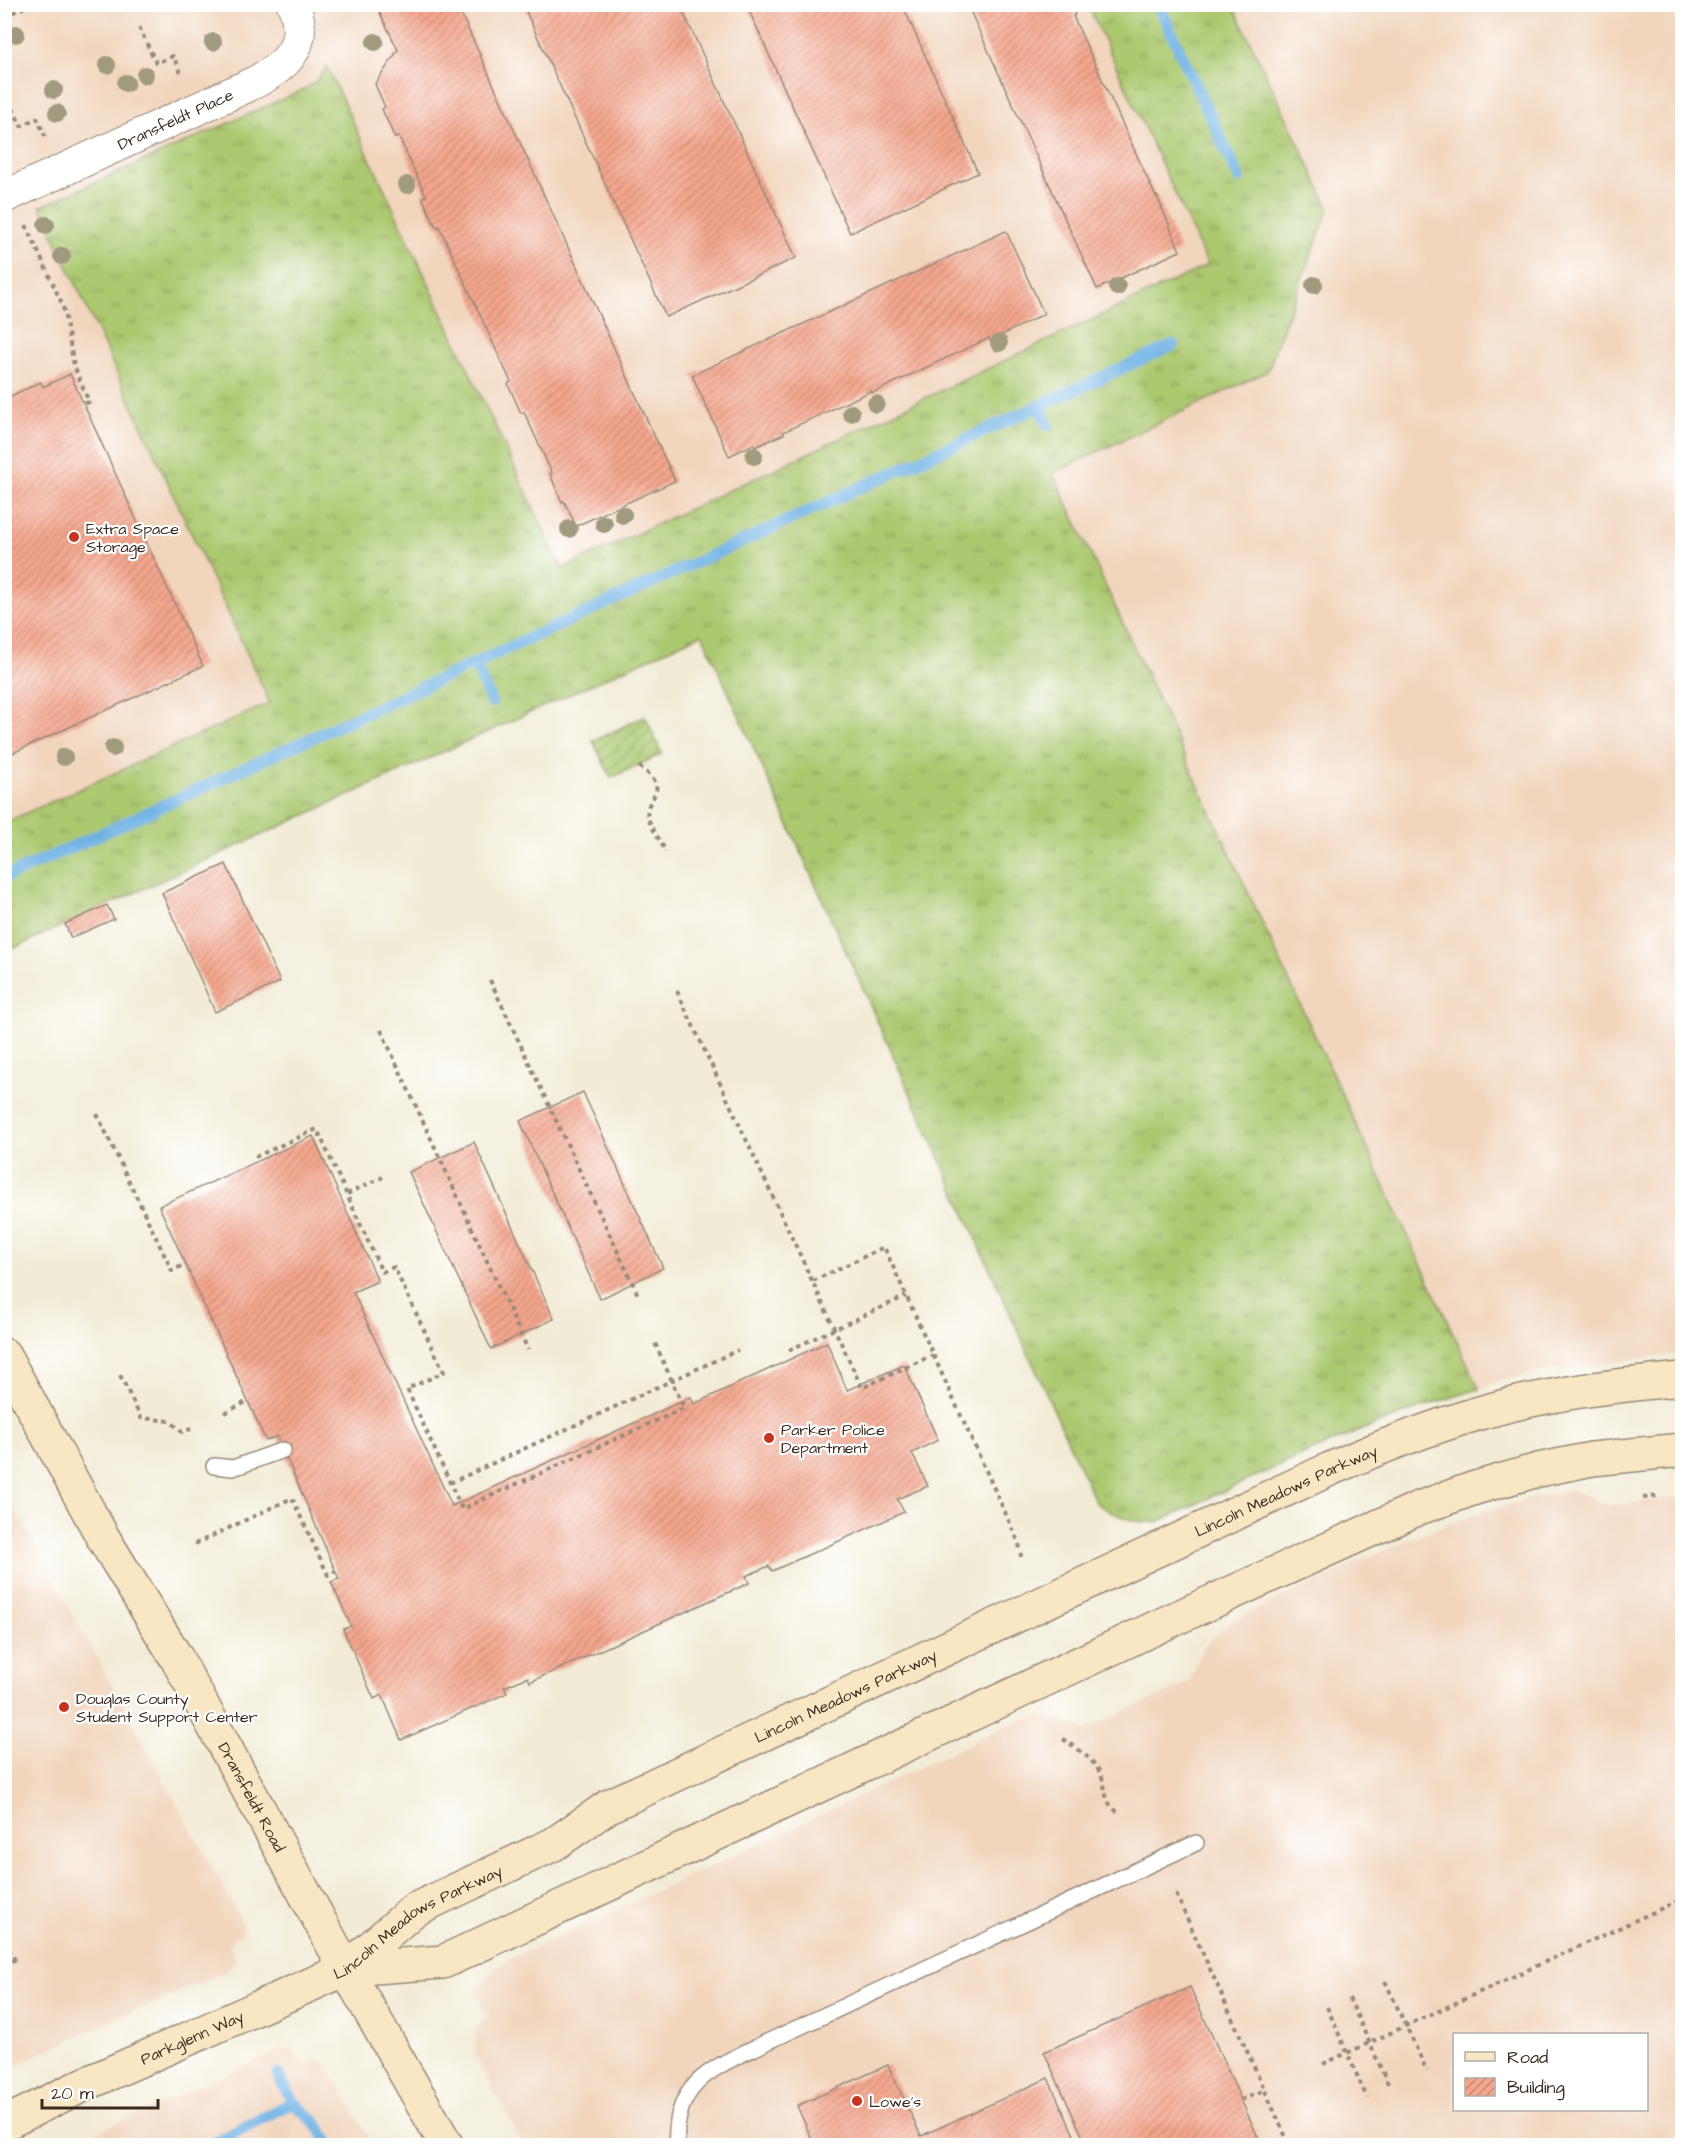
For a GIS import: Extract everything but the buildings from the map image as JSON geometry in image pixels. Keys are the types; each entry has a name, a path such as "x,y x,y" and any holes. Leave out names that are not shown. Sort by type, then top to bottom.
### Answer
{"street":[{"name":"Dransfeldt Place","path":"4,197 264,78 289,57 300,38 301,29 293,4"},
{"name":"Dransfeldt Road","path":"4,1355 102,1536 176,1657 346,1969 447,2145"},
{"name":"Lincoln Meadows Parkway","path":"346,1969 414,1910 554,1844 609,1806 1330,1469 1419,1433 1498,1408 1575,1392 1683,1379"},
{"name":"Lincoln Meadows Parkway","path":"346,1969 443,1962 1172,1620 1419,1508 1475,1488 1538,1470 1592,1459 1683,1450"},
{"name":"Parkglenn Way","path":"4,2124 81,2086 346,1969"}],"lane":[{"path":"214,1466 233,1468 283,1450"},
{"path":"677,2145 680,2113 687,2092 699,2079 714,2070 767,2042 1196,1843"}],"path":[{"path":"4,16 25,7"},
{"path":"139,27 156,63 173,56 182,73"},
{"path":"5,92 21,126 37,118 45,136"},
{"path":"24,221 63,306 74,366 89,402 83,404"},
{"path":"639,766 652,776 655,783 657,790 649,808 648,817 666,852"},
{"path":"490,980 639,1298"},
{"path":"677,991 862,1388 933,1355"},
{"path":"381,1030 528,1350"},
{"path":"97,1114 171,1271 185,1263"},
{"path":"255,1157 317,1129 382,1272 394,1267 444,1372 407,1389 462,1509 684,1408 654,1341"},
{"path":"347,1194 384,1178"},
{"path":"813,1281 884,1247 1019,1543 1021,1557"},
{"path":"789,1350 906,1296"},
{"path":"450,1483 738,1350"},
{"path":"120,1375 141,1418 170,1421 182,1432 191,1429"},
{"path":"225,1413 248,1401"},
{"path":"1643,1498 1658,1496"},
{"path":"195,1544 292,1498 328,1575 336,1571"},
{"path":"1063,1739 1094,1764 1100,1773 1106,1800 1119,1814"},
{"path":"1176,1894 1290,2145"},
{"path":"1323,2064 1683,1899"},
{"path":"4,1941 17,1959 4,1966"},
{"path":"1385,1981 1426,2072"},
{"path":"1349,1998 1390,2088"},
{"path":"1327,2007 1367,2098"},
{"path":"1241,2100 1265,2090"}],"shaded area":[{"path":"4,5 1088,5 1208,265 562,569 5,823"},
{"path":"1233,5 1682,5 1682,1353 1540,1372 1496,1382 1479,1389 1053,472 1268,371 1329,208"},
{"name":"Douglas County Student Support Center","path":"5,1491 242,1922 244,1932 233,1938 230,1947 236,1961 227,1971 5,2070"},
{"path":"1569,1491 1592,1497 1608,1506 1682,1497 1682,2145 524,2145 475,2053 476,2031 480,2023 488,2016 475,1992 498,1967 1012,1723 1035,1717 1046,1717 1058,1719 1085,1730 1190,1682 1199,1655 1215,1635 1233,1620 1384,1550 1470,1516 1540,1496"},
{"path":"283,2049 293,2050 299,2062 307,2065 320,2060 325,2062 373,2145 68,2145"}],"green space":[{"path":"1088,5 1233,5 1329,208 1268,371 1053,473 1479,1389 1357,1432 1159,1521 1151,1522 1134,1521 1110,1512 1096,1503 702,634 5,952 4,823 270,703 40,207 305,89 316,81 327,67 562,569 1208,265"},
{"path":"645,716 662,754 611,778 593,741"}],"waterway":[{"path":"1158,4 1239,178"},
{"path":"4,878 1173,345"},
{"path":"1039,406 1048,425"},
{"path":"475,664 491,702"},
{"path":"278,2075 293,2102 316,2123 331,2146"},
{"path":"209,2146 293,2102"}],"place":[{"name":"Extra Space Storage","path":"74,537"},
{"name":"Parker Police Department","path":"769,1438"},
{"name":"Douglas County Student Support Center","path":"64,1707"},
{"name":"Lowe's","path":"857,2101"}]}
